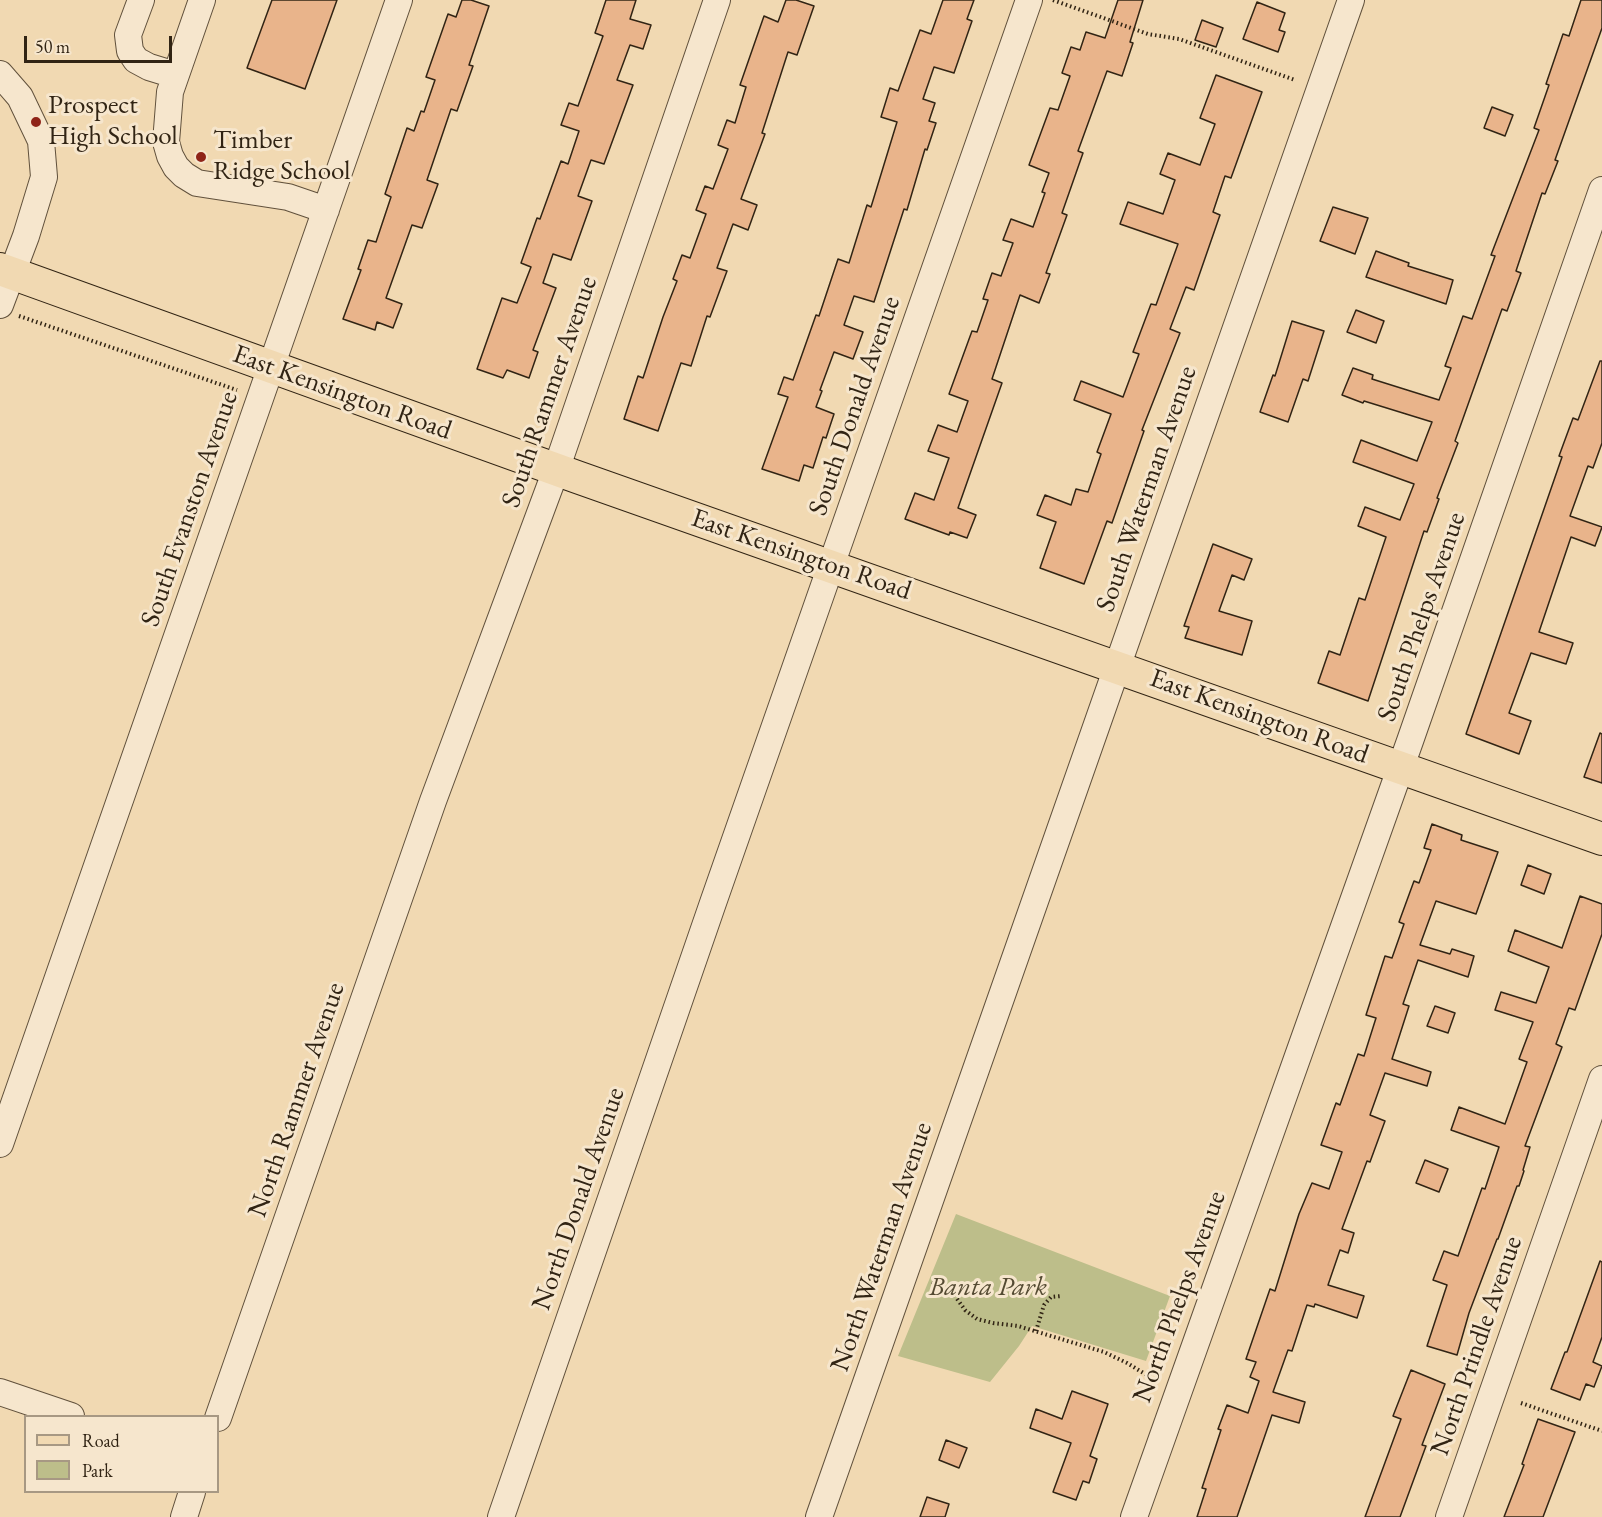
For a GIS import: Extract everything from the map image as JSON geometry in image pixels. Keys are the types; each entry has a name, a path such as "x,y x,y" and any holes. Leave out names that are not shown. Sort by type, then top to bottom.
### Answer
{"main road":[{"name":"East Kensington Road","path":"6,272 556,470 1602,839"}],"street":[{"path":"141,0 128,36 130,51 136,60 149,68 175,75"},
{"path":"202,0 170,92 166,142 170,156 184,175 197,183 288,197 326,210"},
{"name":"South Evanston Avenue","path":"0,1144 399,0"},
{"name":"South Rammer Avenue","path":"433,801 556,470 717,0"},
{"name":"South Donald Avenue","path":"714,900 1029,0"},
{"name":"South Waterman Avenue","path":"1001,997 1351,0"},
{"path":"0,74 20,97 41,141 44,177 6,272 10,311"},
{"name":"South Phelps Avenue","path":"1284,1096 1602,190"},
{"name":"North Rammer Avenue","path":"219,1415 433,801"},
{"name":"North Donald Avenue","path":"501,1517 714,900"},
{"name":"North Waterman Avenue","path":"819,1517 1001,997"},
{"name":"North Prindle Avenue","path":"1449,1517 1602,1079"},
{"name":"North Phelps Avenue","path":"1134,1517 1284,1096"},
{"path":"0,1392 68,1415"},
{"path":"183,1517 191,1493"}],"path":[{"path":"1053,0 1148,34 1179,39 1295,80"},
{"path":"10,311 237,390"},
{"path":"932,1282 950,1289 965,1310 977,1319 1018,1326 1104,1352 1155,1380"},
{"path":"1036,1331 1044,1305 1051,1297 1060,1296"},
{"path":"1521,1403 1602,1431"}],"green space":[{"name":"Banta Park","path":"956,1214 1170,1296 1146,1361 1032,1326 990,1382 898,1356"}],"building":[{"path":"272,0 337,0 305,89 247,68"},
{"path":"462,0 471,0 489,6 469,65 473,66 457,111 451,109 427,180 438,184 422,228 412,225 386,298 402,304 393,328 377,322 375,330 343,319 361,270 358,269 368,240 376,242 391,197 385,194 407,128 414,131 421,111 424,112 435,80 426,77 448,14 456,17"},
{"path":"606,0 636,0 630,19 651,25 643,49 630,45 617,80 633,85 604,164 591,160 578,196 592,201 571,260 553,254 543,283 556,288 533,350 538,352 529,378 507,370 503,378 477,369 502,298 517,303 531,267 521,263 537,218 540,219 561,161 568,164 579,131 561,125 569,103 578,106 603,36 595,33"},
{"path":"786,0 796,0 814,6 797,55 788,52 762,133 765,134 741,199 757,205 748,230 733,224 717,268 727,271 710,317 707,316 691,366 681,363 658,431 624,419 638,376 643,378 677,281 673,279 682,255 690,258 706,214 696,210 705,186 713,189 728,149 718,145 727,120 735,123 746,87 740,85 764,16 778,22"},
{"path":"943,0 974,0 967,19 972,21 954,73 934,67 923,99 935,103 929,121 936,123 927,150 925,149 907,210 904,209 874,302 854,296 844,325 863,332 853,359 834,352 820,390 822,391 816,407 834,414 826,438 823,437 813,468 804,465 799,481 762,469 788,397 778,394 784,377 793,380 816,315 819,316 838,259 849,263 867,205 871,207 897,122 881,117 890,88 898,91 920,30 931,34"},
{"path":"1118,0 1143,0 1130,42 1133,43 1122,76 1107,71 1078,151 1083,153 1062,213 1067,215 1046,273 1050,274 1039,303 1020,295 992,379 1002,383 958,508 976,515 967,538 950,532 949,535 905,519 915,493 934,500 949,458 928,451 938,425 957,432 968,401 949,394 972,331 977,332 988,300 983,299 992,273 1001,276 1013,243 1003,240 1011,219 1033,227 1045,193 1042,192 1049,173 1029,165 1050,108 1058,110 1070,76 1062,73 1071,47 1080,50 1086,32 1105,38"},
{"path":"1581,0 1602,0 1602,28 1555,160 1558,161 1545,194 1542,193 1516,271 1521,273 1507,311 1502,309 1455,441 1458,443 1437,498 1439,499 1427,532 1424,531 1368,701 1318,683 1329,651 1340,655 1359,598 1365,600 1386,537 1358,526 1365,507 1400,520 1414,484 1353,462 1361,440 1417,461 1432,422 1342,395 1353,368 1373,375 1372,379 1439,400 1451,368 1445,366 1463,316 1472,319 1495,256 1491,255 1539,130 1534,128 1563,34 1569,36"},
{"path":"1257,2 1285,13 1279,30 1285,32 1278,52 1243,39"},
{"path":"1202,20 1223,28 1216,47 1195,40"},
{"path":"1216,75 1262,92 1231,178 1225,176 1213,212 1220,215 1194,290 1186,287 1170,329 1180,333 1142,430 1144,431 1112,523 1107,521 1084,584 1040,568 1056,522 1037,515 1045,495 1071,505 1076,489 1088,492 1101,454 1097,452 1111,414 1074,400 1081,381 1123,397 1139,354 1133,352 1151,304 1156,305 1178,244 1120,224 1128,202 1163,214 1175,180 1160,174 1168,153 1200,165 1215,124 1200,118"},
{"path":"1492,107 1513,115 1505,136 1484,128"},
{"path":"1333,207 1368,218 1355,254 1320,241"},
{"path":"1376,251 1409,263 1408,266 1453,280 1446,304 1366,277"},
{"path":"1356,310 1384,321 1376,343 1347,332"},
{"path":"1292,321 1324,331 1308,381 1303,379 1288,422 1260,412 1273,375 1275,376"},
{"path":"1600,361 1602,361 1602,443 1593,468 1588,466 1570,516 1602,527 1595,546 1571,537 1539,632 1573,643 1566,664 1531,653 1509,713 1531,721 1519,754 1466,734 1562,457 1559,456 1573,418 1578,420"},
{"path":"1213,544 1252,559 1244,580 1232,575 1219,611 1252,621 1242,655 1185,638 1189,627 1184,626"},
{"path":"1600,733 1602,734 1602,783 1584,777"},
{"path":"1432,824 1462,835 1461,840 1498,852 1476,914 1436,901 1420,945 1450,954 1452,949 1474,956 1468,977 1418,960 1403,1004 1409,1006 1392,1059 1431,1072 1427,1086 1385,1073 1370,1115 1385,1121 1370,1162 1367,1161 1342,1229 1354,1233 1348,1253 1340,1250 1328,1285 1364,1296 1357,1318 1315,1304 1314,1307 1307,1305 1292,1351 1288,1350 1273,1392 1305,1402 1299,1423 1272,1415 1237,1517 1197,1517 1206,1489 1202,1488 1227,1405 1248,1413 1259,1381 1250,1377 1256,1362 1246,1359 1270,1289 1275,1291 1299,1214 1312,1183 1329,1189 1342,1152 1321,1145 1336,1103 1340,1105 1358,1054 1364,1056 1376,1018 1366,1015 1385,956 1392,958 1404,924 1399,922 1414,881 1419,883 1431,850 1424,848"},
{"path":"1528,865 1551,874 1544,894 1521,885"},
{"path":"1580,896 1602,904 1602,934 1575,1010 1569,1008 1556,1044 1562,1047 1525,1146 1530,1147 1519,1186 1517,1186 1469,1313 1457,1355 1427,1346 1447,1285 1433,1280 1444,1251 1458,1256 1499,1147 1451,1130 1459,1107 1505,1124 1527,1062 1519,1059 1533,1022 1495,1010 1501,992 1536,1003 1549,967 1508,951 1515,930 1562,948"},
{"path":"1435,1006 1455,1013 1448,1033 1427,1026"},
{"path":"1425,1160 1448,1169 1439,1192 1416,1183"},
{"path":"1600,1261 1602,1262 1602,1337 1593,1362 1602,1366 1594,1387 1586,1384 1580,1400 1551,1389"},
{"path":"1411,1370 1445,1384 1422,1445 1426,1446 1400,1517 1365,1517 1401,1419 1393,1416"},
{"path":"1072,1391 1108,1404 1090,1456 1097,1459 1089,1483 1083,1481 1076,1500 1053,1492 1071,1443 1030,1428 1036,1409 1062,1419"},
{"path":"1538,1419 1575,1432 1543,1517 1504,1517 1524,1465 1522,1464"},
{"path":"946,1440 967,1448 959,1468 939,1460"},
{"path":"927,1497 949,1504 945,1517 920,1517"}],"place":[{"name":"Prospect High School","path":"36,122"},
{"name":"Timber Ridge School","path":"201,157"}]}
